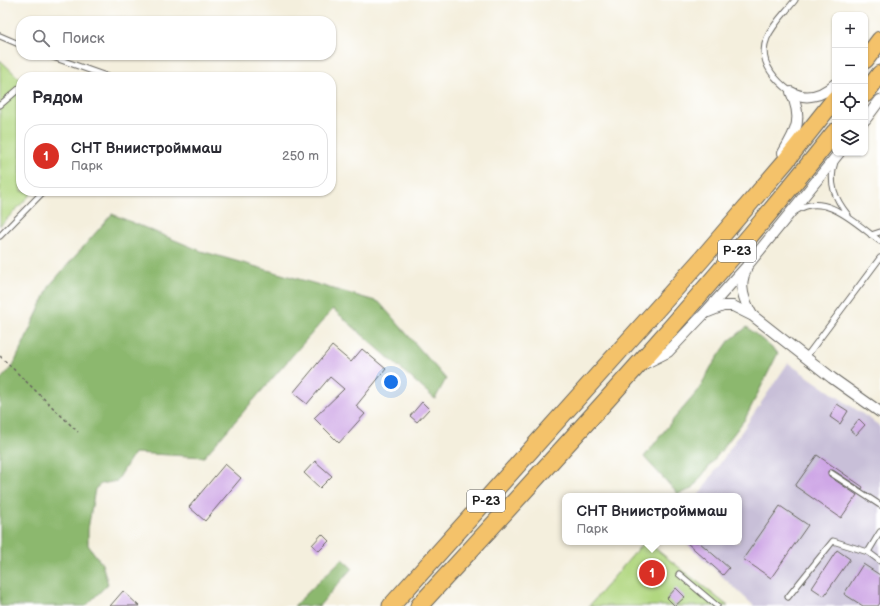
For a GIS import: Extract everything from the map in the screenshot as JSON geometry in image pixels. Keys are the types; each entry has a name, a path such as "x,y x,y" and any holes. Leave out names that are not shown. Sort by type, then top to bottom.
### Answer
{"highway":[{"path":"868,90 880,74"},
{"name":"Р-23","path":"391,606 550,430 760,192 832,103"},
{"name":"Р-23","path":"419,606 637,367 791,187 832,136"}],"street":[{"path":"791,92 798,96 819,95 832,86"},
{"path":"760,192 794,135 798,123 798,112 791,92"},
{"path":"868,116 880,100"},
{"path":"637,367 668,352 703,315 747,266 836,156"},
{"path":"747,266 742,278 742,290 746,304 753,316"},
{"path":"703,315 723,306 733,306 753,316 880,412"}],"lane":[{"path":"791,92 772,76 767,66 765,52 767,38 795,0"},
{"path":"0,36 16,43"},
{"path":"61,60 95,72"},
{"path":"0,105 16,91"},
{"path":"837,156 831,172 834,196 851,220"},
{"path":"0,236 39,196"},
{"path":"788,217 806,205 818,205 834,209 880,241"},
{"path":"871,235 880,232"},
{"path":"806,357 880,258"},
{"path":"831,473 880,505"},
{"path":"868,552 880,532"},
{"path":"788,597 833,541 868,552 880,561"},
{"path":"679,574 717,606"}],"path":[{"path":"0,356 78,432"}],"shaded area":[{"path":"788,363 880,426 880,606 754,606 688,545 742,545 742,493 700,493"}],"green space":[{"path":"0,60 16,75 16,196 29,196 0,226"},
{"path":"112,214 201,251 379,302 446,379 435,399 333,309 204,457 134,453 117,481 101,484 95,489 88,529 88,545 102,564 108,584 86,606 0,606 0,380 13,366 50,285"},
{"path":"747,327 778,353 745,419 692,489 677,493 644,457 698,391 711,367 729,341"},
{"path":"641,545 651,545 728,606 589,606"},
{"path":"342,559 352,568 319,606 294,606"}],"building":[{"path":"332,346 351,362 362,349 386,369 356,406 365,414 339,443 314,418 344,389 330,377 307,404 293,393"},
{"path":"422,402 429,409 417,422 410,416"},
{"path":"837,404 848,411 840,424 830,417"},
{"path":"859,419 865,425 856,435 850,430"},
{"path":"817,455 863,487 862,489 833,470 828,471 829,476 857,495 841,518 795,486"},
{"path":"315,461 332,476 320,488 304,473"},
{"path":"225,464 241,478 205,521 189,507"},
{"path":"780,506 808,525 771,578 743,559"},
{"path":"322,534 329,541 319,551 312,545"},
{"path":"689,545 702,545 729,568 723,575"},
{"path":"837,550 850,559 824,596 812,588"},
{"path":"863,564 880,575 880,603 878,606 863,606 844,594"},
{"path":"676,588 685,597 675,606 667,598"},
{"path":"123,591 139,606 110,606"}],"place":[{"name":"СНТ Вниистройммаш","path":"652,573"}]}
